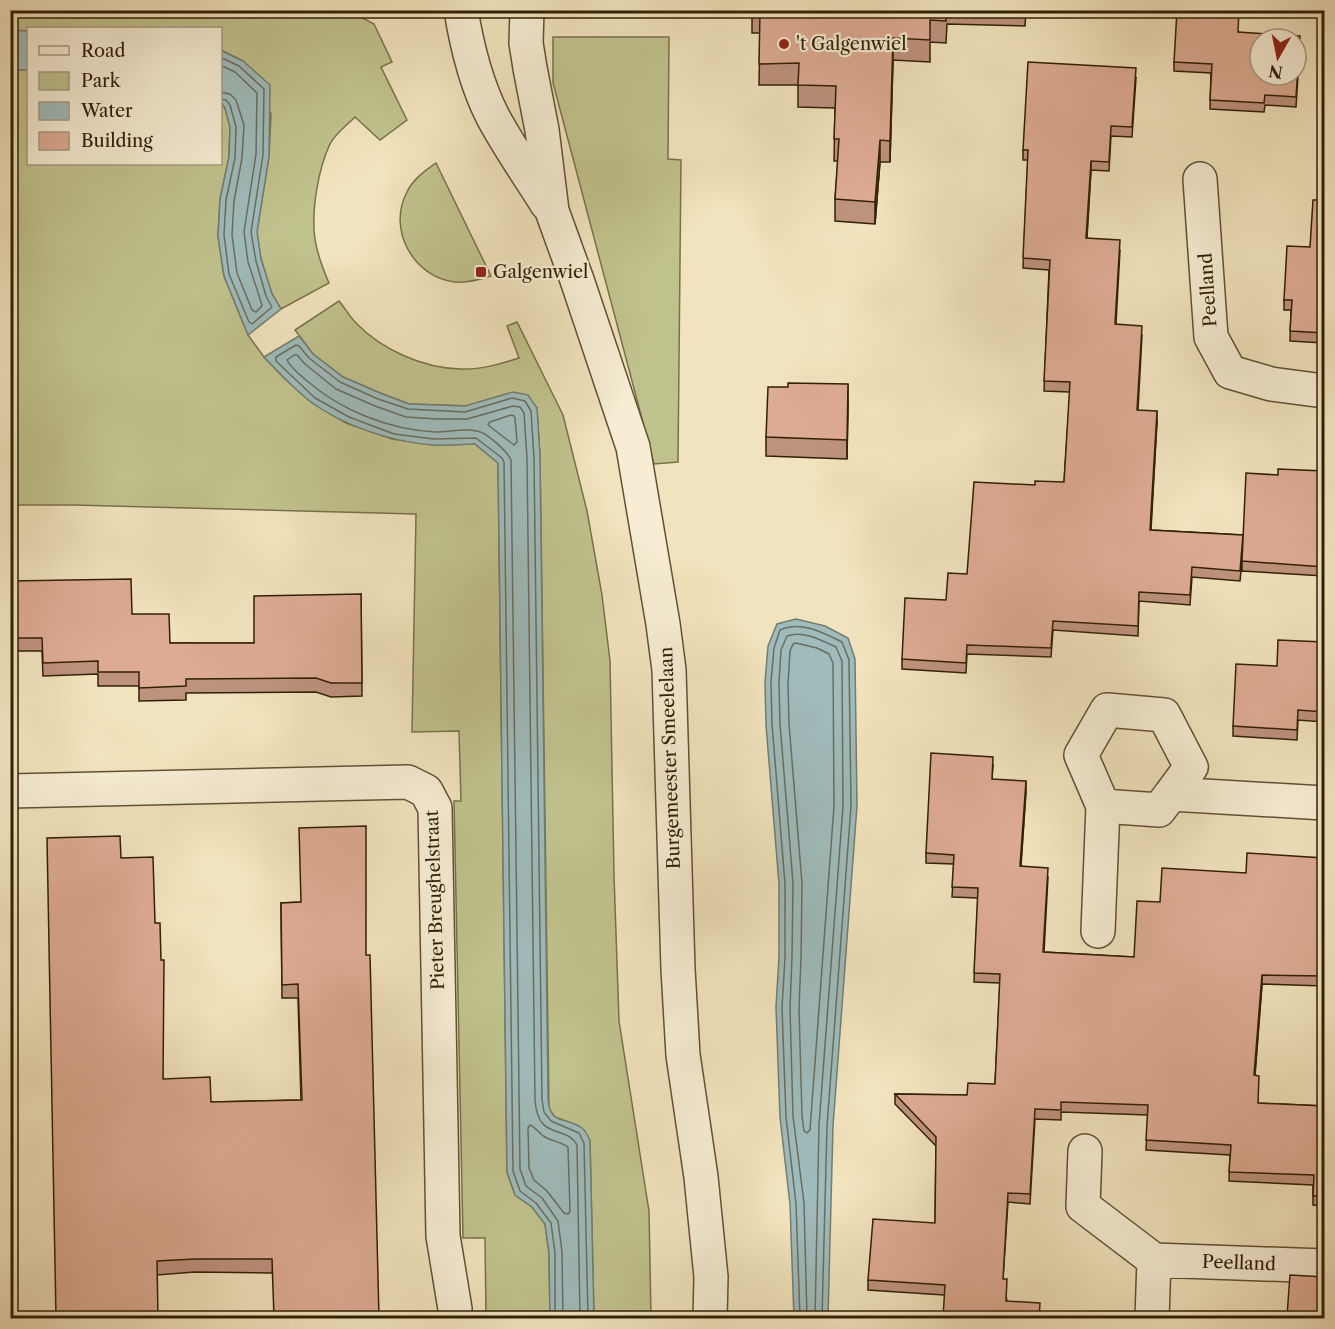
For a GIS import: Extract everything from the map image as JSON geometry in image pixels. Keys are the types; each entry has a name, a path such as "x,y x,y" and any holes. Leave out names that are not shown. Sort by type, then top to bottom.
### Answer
{"street":[{"name":"Burgemeester Smeelelaan","path":"461,10 478,82 492,115 509,146 552,211"},
{"name":"Burgemeester Smeelelaan","path":"527,10 526,43 542,130 552,211 633,447 663,624 669,670 678,969 683,1055 701,1178 711,1277 710,1318"},
{"name":"Peelland","path":"1200,179 1211,337 1230,372 1271,384 1324,391"},
{"path":"1098,931 1103,806 1081,755 1107,710 1164,715 1191,767 1159,810 1103,806"},
{"name":"Pieter Breughelstraat","path":"10,791 408,782 426,791 435,808 443,1236 455,1318"},
{"path":"1170,794 1324,803"},
{"path":"1085,1151 1083,1206 1154,1260 1152,1318"},
{"name":"Peelland","path":"1154,1260 1324,1266"}],"green space":[{"path":"10,11 283,16 355,14 374,24 392,62 381,67 407,120 380,140 355,117 330,144 319,178 314,216 317,250 329,283 281,309 272,294 261,259 257,232 269,156 271,114 243,61 222,50 222,27 27,27 27,31 11,30"},
{"path":"553,37 669,37 668,159 681,160 678,462 654,464 553,83"},
{"path":"10,70 27,70 27,165 222,165 222,104 230,126 229,157 220,199 218,236 224,276 248,335 264,357 312,403 346,423 392,439 434,445 475,444 498,463 507,1172 515,1195 532,1207 545,1224 549,1253 550,1318 486,1318 485,1238 463,1238 454,801 461,801 459,731 412,732 416,514 11,505"},
{"path":"436,163 491,276 464,282 440,278 427,271 408,249 402,235 400,221 402,206 413,183"},
{"path":"339,301 356,323 378,341 404,356 446,368 483,368 519,358 507,326 517,322 563,415 587,511 602,595 610,661 619,1021 649,1211 651,1318 594,1318 590,1141 571,1123 555,1117 549,1109 540,457 537,408 409,404 343,377 313,354 295,330"}],"water":[{"path":"11,30 27,31 27,70 11,70"},
{"path":"222,51 243,61 270,85 269,156 257,232 261,259 272,294 281,309 248,335 224,276 218,236 220,199 229,157 230,127 222,104"},
{"path":"299,336 313,354 343,377 409,404 465,406 513,392 528,395 537,408 540,457 548,1099 549,1108 555,1117 582,1128 590,1141 594,1318 550,1318 549,1253 545,1224 532,1207 515,1195 507,1172 498,463 475,444 438,445 401,440 353,425 324,411 299,392 264,357"},
{"path":"796,619 825,626 848,638 855,659 857,806 833,1126 828,1318 794,1318 790,1204 780,1117 776,1007 779,884 766,725 765,682 768,646 777,624"}],"building":[{"path":"752,10 946,10 946,21 930,20 930,40 893,38 890,141 880,140 875,202 835,199 839,139 834,139 836,86 798,85 799,63 759,64 760,11"},
{"path":"1177,10 1239,10 1238,32 1248,33 1248,87 1297,87 1296,97 1265,95 1264,103 1210,100 1212,64 1174,62"},
{"path":"1028,62 1136,68 1132,127 1111,126 1109,162 1091,161 1086,238 1120,240 1115,324 1142,326 1137,410 1157,411 1150,530 1243,535 1240,571 1192,567 1190,595 1139,592 1138,626 1053,621 1051,648 967,645 966,663 902,659 905,598 946,600 948,573 967,574 974,482 1035,485 1035,481 1064,482 1070,382 1044,381 1050,260 1023,258 1028,150 1023,150"},
{"path":"1313,200 1324,200 1324,333 1290,331 1292,300 1284,300 1287,246 1310,247"},
{"path":"788,383 848,384 847,440 766,437 768,387 788,387"},
{"path":"1278,469 1324,471 1324,567 1242,561 1246,473 1278,475"},
{"path":"131,579 132,614 169,614 170,643 254,643 254,596 361,594 362,683 331,683 316,678 186,679 186,686 139,688 139,672 98,672 98,661 43,663 42,638 10,638 10,581"},
{"path":"1278,640 1324,642 1324,712 1298,710 1297,730 1233,726 1236,664 1277,666"},
{"path":"931,753 993,757 992,779 1026,781 1020,866 1048,868 1043,952 1134,957 1137,901 1160,902 1162,868 1246,873 1247,853 1324,858 1324,976 1262,975 1254,1075 1259,1076 1258,1103 1324,1106 1324,1196 1313,1196 1314,1175 1229,1172 1231,1145 1146,1140 1148,1105 1061,1102 1061,1110 1035,1109 1030,1194 1008,1193 1003,1279 1007,1279 1006,1301 1040,1303 1039,1318 943,1318 945,1285 868,1280 873,1219 935,1223 936,1137 895,1094 967,1095 968,1083 995,1084 1000,974 974,973 978,888 952,887 954,855 926,853"},
{"path":"366,826 366,955 370,955 379,1318 274,1318 272,1259 195,1259 157,1261 158,1318 56,1318 47,838 120,836 121,858 153,857 155,923 160,923 161,960 164,960 163,1079 210,1077 211,1102 302,1100 298,984 282,985 281,903 301,902 299,828"},
{"path":"1290,1275 1324,1277 1324,1318 1254,1318 1254,1315 1287,1316"}],"place":[{"name":"'t Galgenwiel","path":"784,44"},
{"name":"Galgenwiel","path":"481,272"}]}
